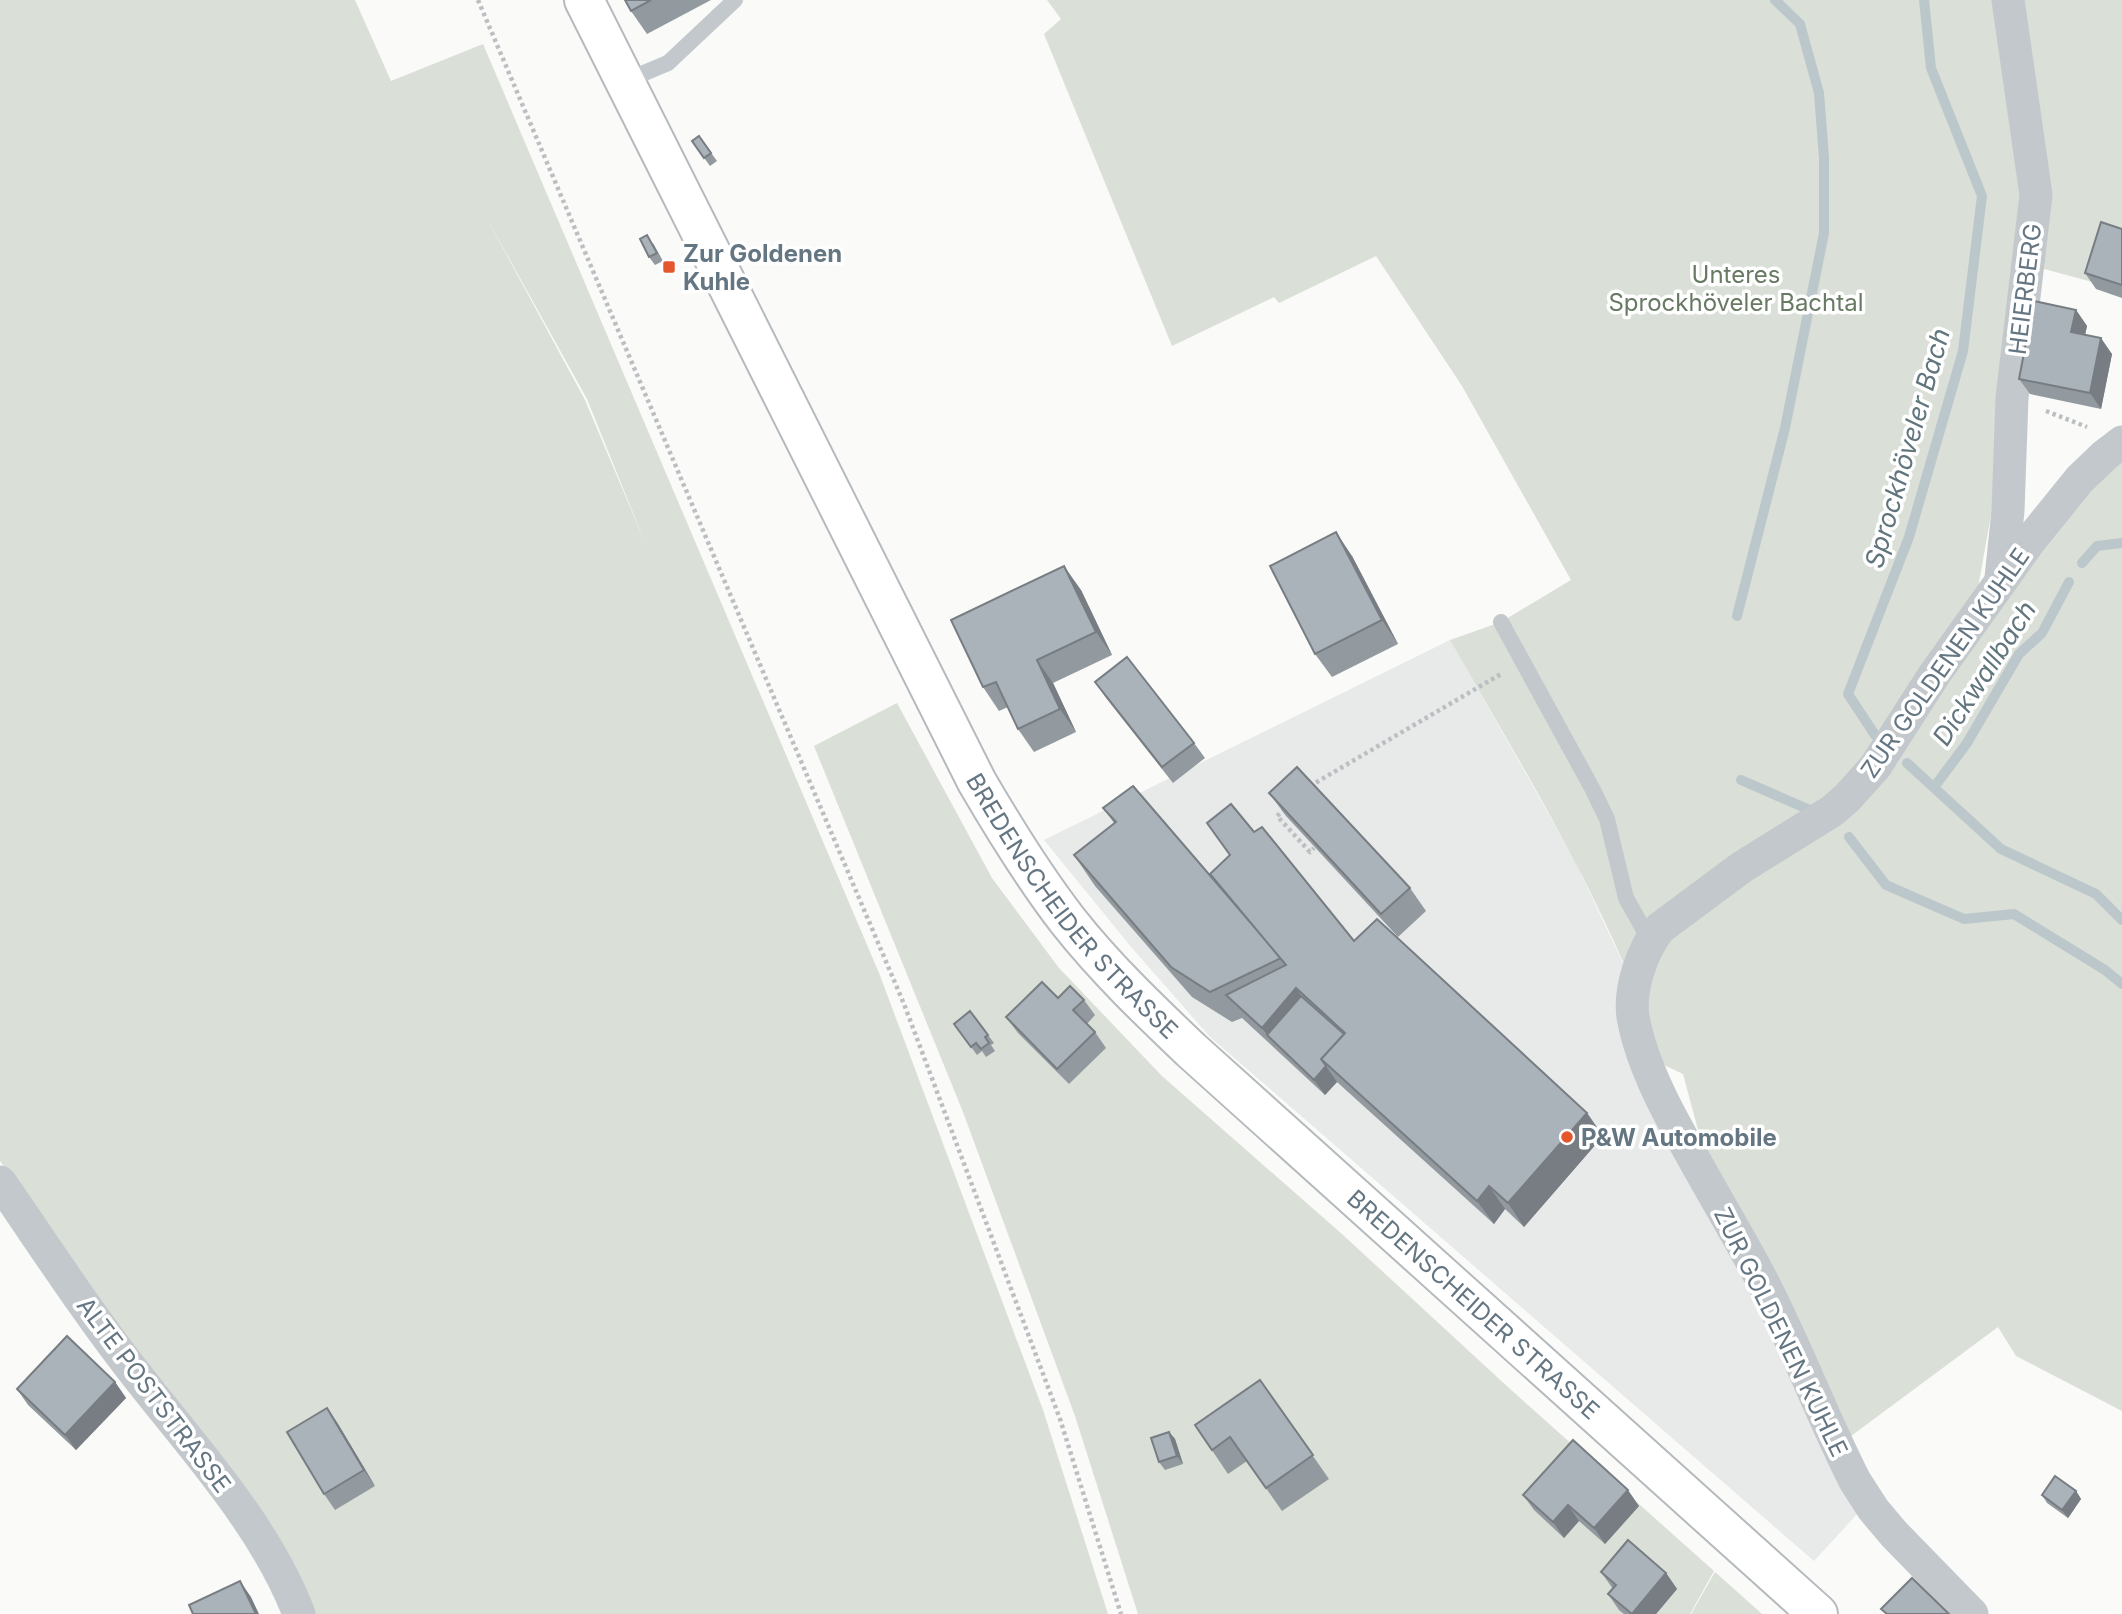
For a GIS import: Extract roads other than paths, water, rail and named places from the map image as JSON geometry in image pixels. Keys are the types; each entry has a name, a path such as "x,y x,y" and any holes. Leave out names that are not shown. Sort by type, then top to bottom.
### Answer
{"main road":[{"name":"BREDENSCHEIDER STRASSE","path":"584,0 977,782 1014,847 1069,922 1124,985 1191,1050 1818,1614"}],"street":[{"name":"HEIERBERG","path":"2001,580 2008,511 2012,398 2036,195 2008,0"},
{"name":"ZUR GOLDENEN KUHLE","path":"1972,1614 1894,1534 1855,1481 1757,1271 1664,1104 1642,1050 1633,1014 1634,993 1639,968 1650,941 1670,919 1742,867 1832,811 1875,767 2001,580 2078,480 2121,443"},
{"name":"ALTE POSTSTRASSE","path":"0,1182 135,1374 240,1510 269,1552 299,1614"}],"lane":[{"path":"625,81 668,62 735,0"},
{"path":"1501,622 1602,809 1626,898 1650,941"}],"waterway":[{"path":"1737,616 1785,428 1824,233 1824,158 1819,93 1800,24 1775,0"},
{"name":"Sprockhöveler Bach","path":"1875,735 1848,694 1909,537 1963,351 1982,196 1931,68 1924,0"},
{"name":"Dickwallbach","path":"2082,563 2097,546 2122,543"},
{"name":"Dickwallbach","path":"1935,786 1967,743 2019,654 2042,633 2069,582"},
{"name":"Sprockhöveler Bach","path":"1907,763 2001,849 2096,894 2122,920"},
{"path":"1741,780 1810,810"},
{"path":"1849,837 1886,885 1964,919 2014,914 2105,970 2122,984"}],"place":[{"name":"Zur Goldenen Kuhle","path":"669,267"},
{"name":"P&W Automobile","path":"1567,1137"}],"park label":[{"name":"Unteres Sprockhöveler Bachtal","path":"1736,288"}]}
